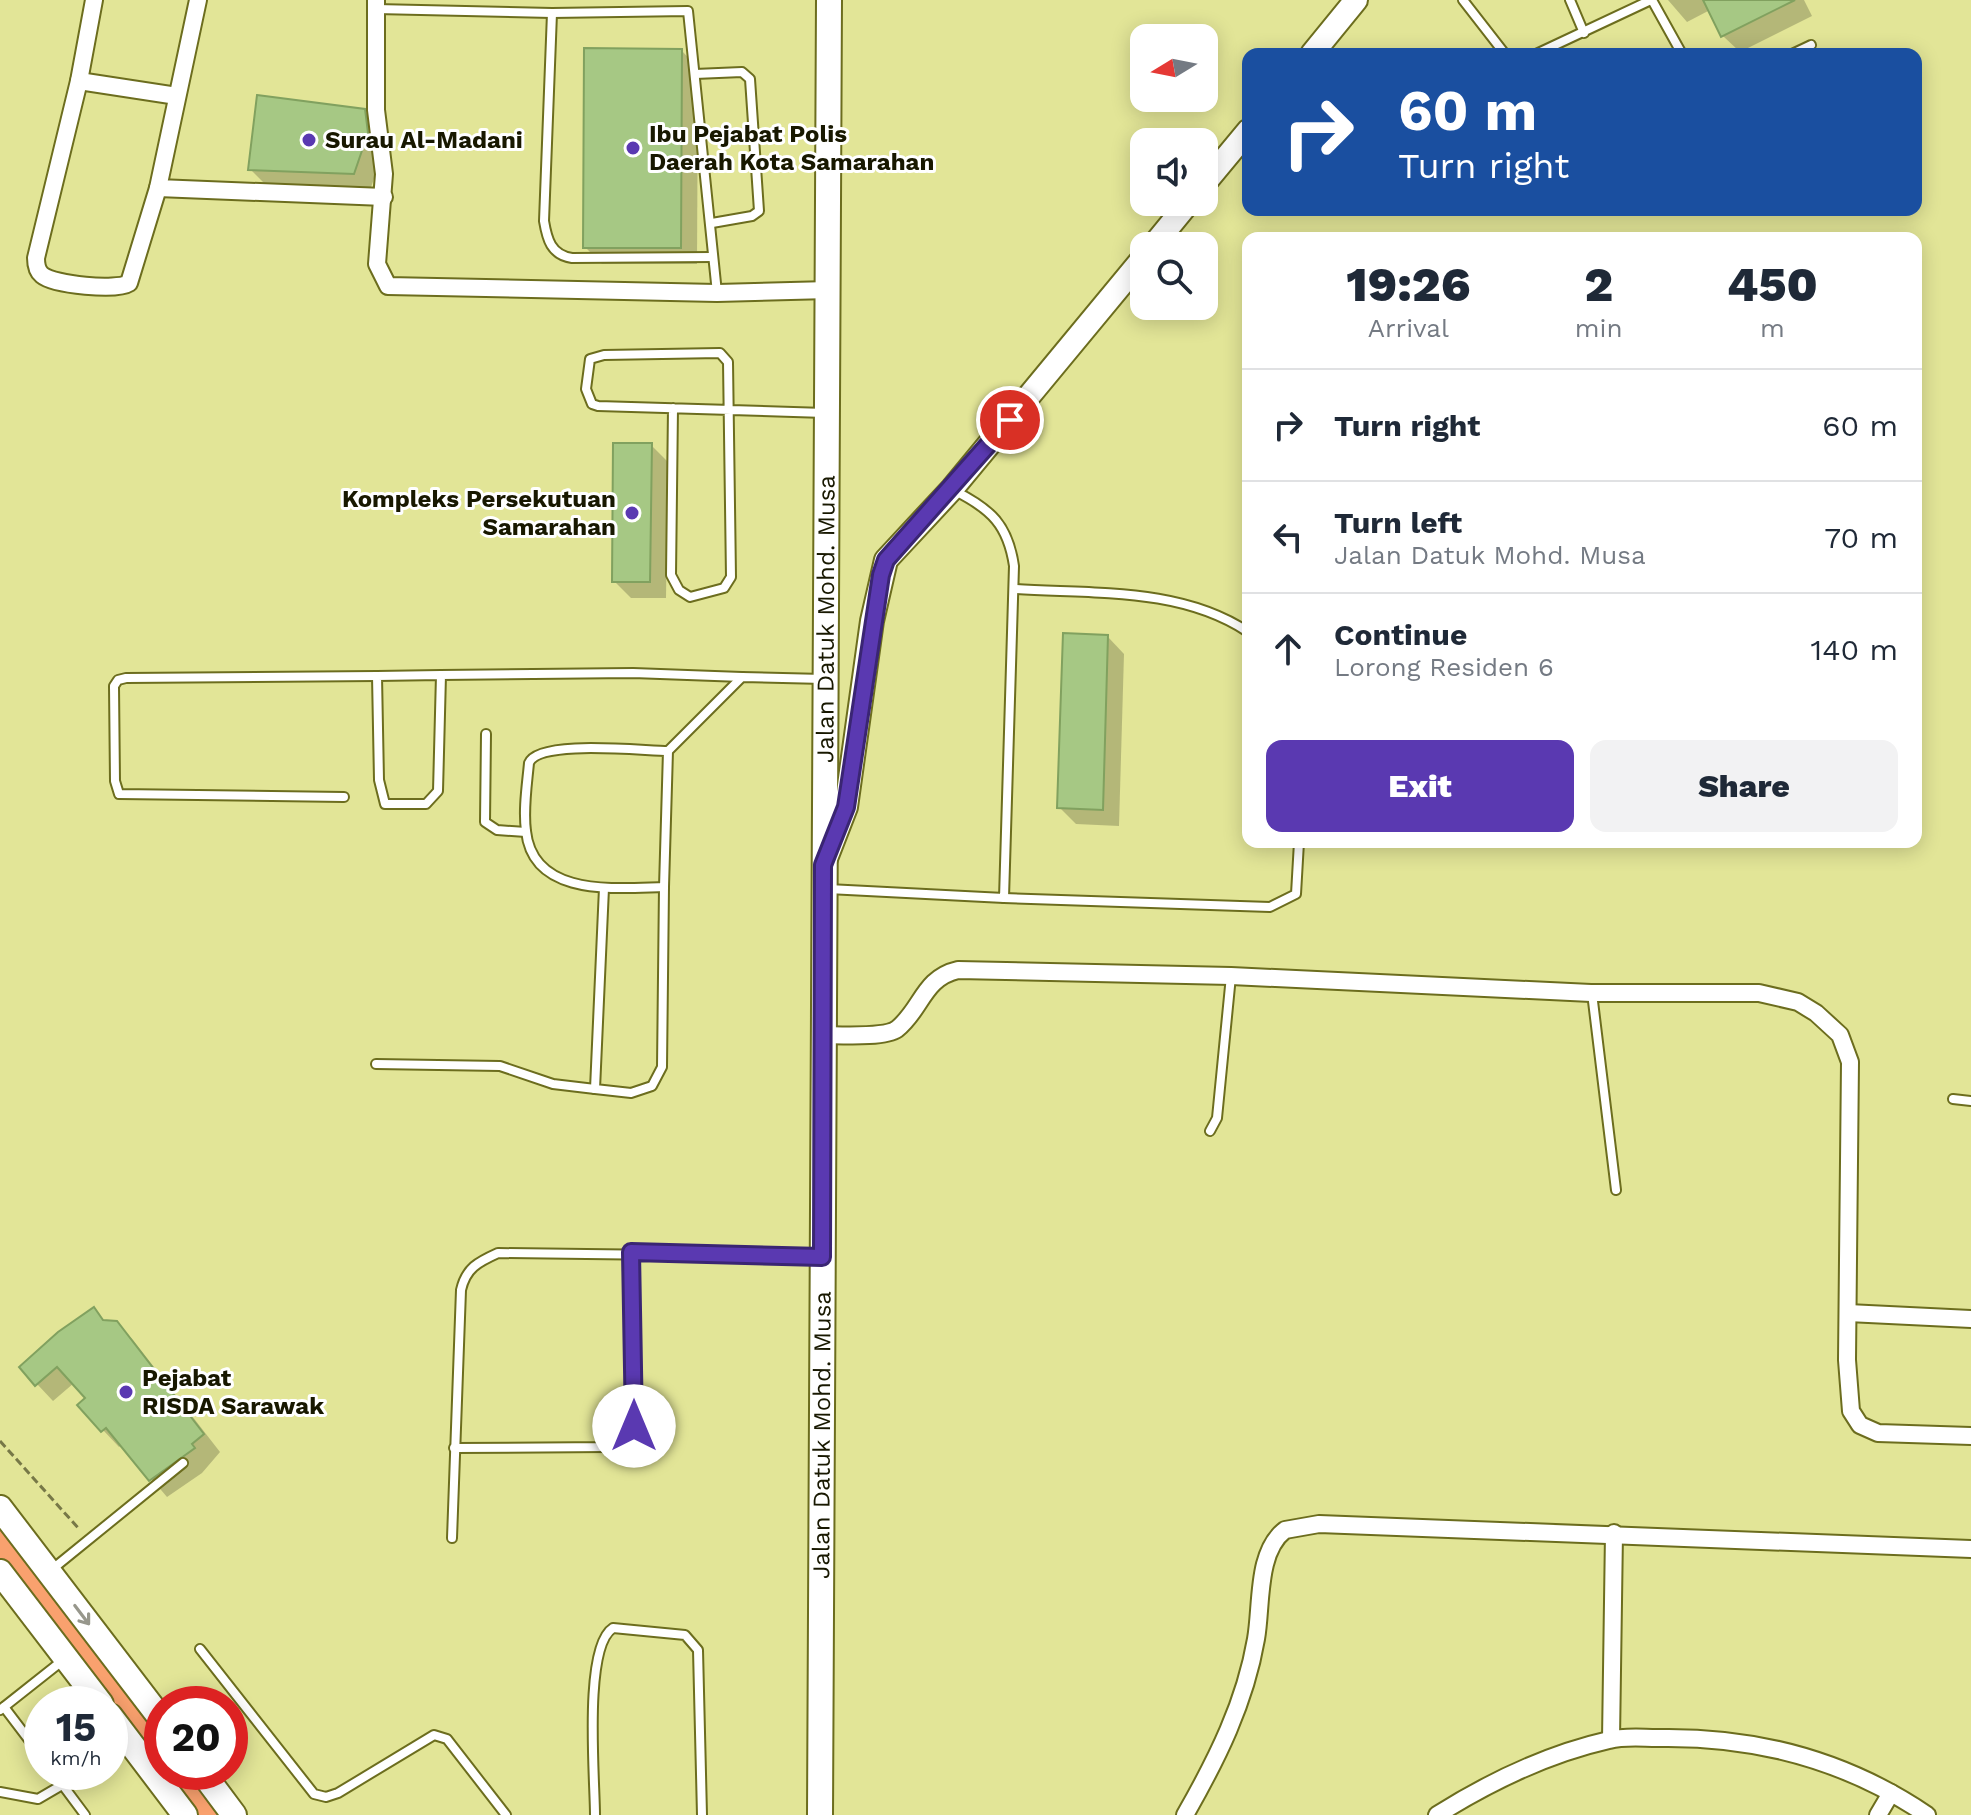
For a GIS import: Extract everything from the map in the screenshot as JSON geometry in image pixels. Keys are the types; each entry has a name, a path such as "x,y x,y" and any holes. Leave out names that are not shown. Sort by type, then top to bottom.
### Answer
{"main road":[{"name":"Jalan Datuk Mohd. Musa","path":"820,1815 829,0"},
{"path":"0,1508 144,1696"},
{"path":"0,1572 87,1686"},
{"path":"128,1740 185,1815"},
{"path":"215,1790 234,1815"}],"street":[{"path":"94,0 79,81 36,258 39,272 47,278 109,288 129,283 158,188 198,0"},
{"path":"1317,48 1356,0"},
{"path":"376,4 376,110 384,197 377,264 383,280 396,289 717,293 829,290"},
{"path":"79,81 177,96"},
{"path":"1218,167 1242,138"},
{"path":"158,188 384,197"},
{"path":"1164,232 1178,216"},
{"path":"823,877 846,807 881,575 886,560 952,489 1130,274"},
{"path":"823,1035 881,1033 897,1029 933,981 958,970 1231,976 1591,993 1775,995 1798,1002 1816,1013 1840,1035 1850,1062 1848,1401 1860,1425 1878,1433 1971,1436"},
{"path":"1848,1313 1971,1319"},
{"path":"1185,1815 1235,1716 1256,1639 1268,1550 1285,1530 1319,1524 1971,1549"},
{"path":"1611,1739 1614,1533"},
{"path":"1437,1815 1499,1777 1611,1739 1708,1737 1746,1741 1860,1775 1927,1815"},
{"path":"1878,1815 1891,1793"}],"lane":[{"path":"687,0 717,293"},
{"path":"1463,0 1500,48"},
{"path":"1570,0 1584,33"},
{"path":"1550,48 1651,0 1679,48"},
{"path":"376,4 552,13 688,11"},
{"path":"552,13 544,221 548,241 557,253 572,258 713,257"},
{"path":"1805,48 1811,45"},
{"path":"695,74 742,72 750,79 759,211 752,216 712,223"},
{"path":"673,408 671,575 675,585 690,597 720,590 731,577 729,408 729,368 720,353 604,355 590,359 586,389 592,404 729,408 828,413"},
{"path":"952,489 983,505 1004,528 1012,551 1015,589 1004,898"},
{"path":"1015,589 1167,599 1213,613 1242,629"},
{"path":"344,797 119,794 115,781 114,686 118,680 126,678 633,673 824,679"},
{"path":"377,676 380,798 385,804 396,807 426,804 438,791 441,675"},
{"path":"376,1064 500,1066 553,1084 636,1092 652,1086 662,1067 668,751 742,677"},
{"path":"486,734 485,822 497,830 526,832"},
{"path":"664,887 604,888 583,886 557,877 537,859 526,832 529,763 535,754 569,748 668,751"},
{"path":"823,877 1004,898 1270,907 1296,894 1299,848"},
{"path":"595,1089 604,888"},
{"path":"1210,1131 1217,1118 1231,976"},
{"path":"1591,993 1616,1190"},
{"path":"1953,1099 1971,1101"},
{"path":"452,1538 461,1290 471,1268 498,1253 631,1252 822,1257"},
{"path":"454,1448 609,1447 630,1436 635,1418 631,1252"},
{"path":"49,1572 183,1463"},
{"path":"595,1815 595,1678 598,1650 606,1632 613,1628 685,1635 698,1650 702,1815"},
{"path":"200,1649 314,1794 326,1797 338,1793 434,1735 447,1739 506,1815"},
{"path":"24,1735 2,1708 66,1658"},
{"path":"0,1792 38,1799 53,1790"},
{"path":"66,1790 85,1815"}],"path":[{"path":"0,1441 89,1540"}],"shaded area":[{"path":"0,1528 122,1686 94,1686 0,1564"},
{"path":"128,1694 144,1715 144,1750 128,1730"},
{"path":"175,1790 202,1790 221,1815 194,1815"}],"building":[{"path":"1703,0 1795,0 1721,37"},
{"name":"Ibu Pejabat Polis Daerah Kota Samarahan","path":"584,48 682,49 681,248 583,248"},
{"name":"Surau Al-Madani","path":"257,95 365,109 368,133 354,174 248,170"},
{"name":"Kompleks Persekutuan Samarahan","path":"613,443 652,443 650,582 612,582"},
{"path":"1063,633 1108,635 1103,810 1057,808"},
{"name":"Pejabat RISDA Sarawak","path":"94,1307 103,1320 117,1321 204,1434 192,1444 195,1448 149,1481 106,1428 101,1432 77,1405 85,1398 57,1367 35,1386 19,1367 58,1332"}],"place":[{"name":"Surau Al-Madani","path":"309,140"},
{"name":"Ibu Pejabat Polis Daerah Kota Samarahan","path":"633,148"},
{"name":"Kompleks Persekutuan Samarahan","path":"632,513"},
{"name":"Pejabat RISDA Sarawak","path":"126,1392"}],"route":[{"path":"634,1426 631,1252 822,1257 823,865 846,807 881,575 886,560 1010,420"}]}
